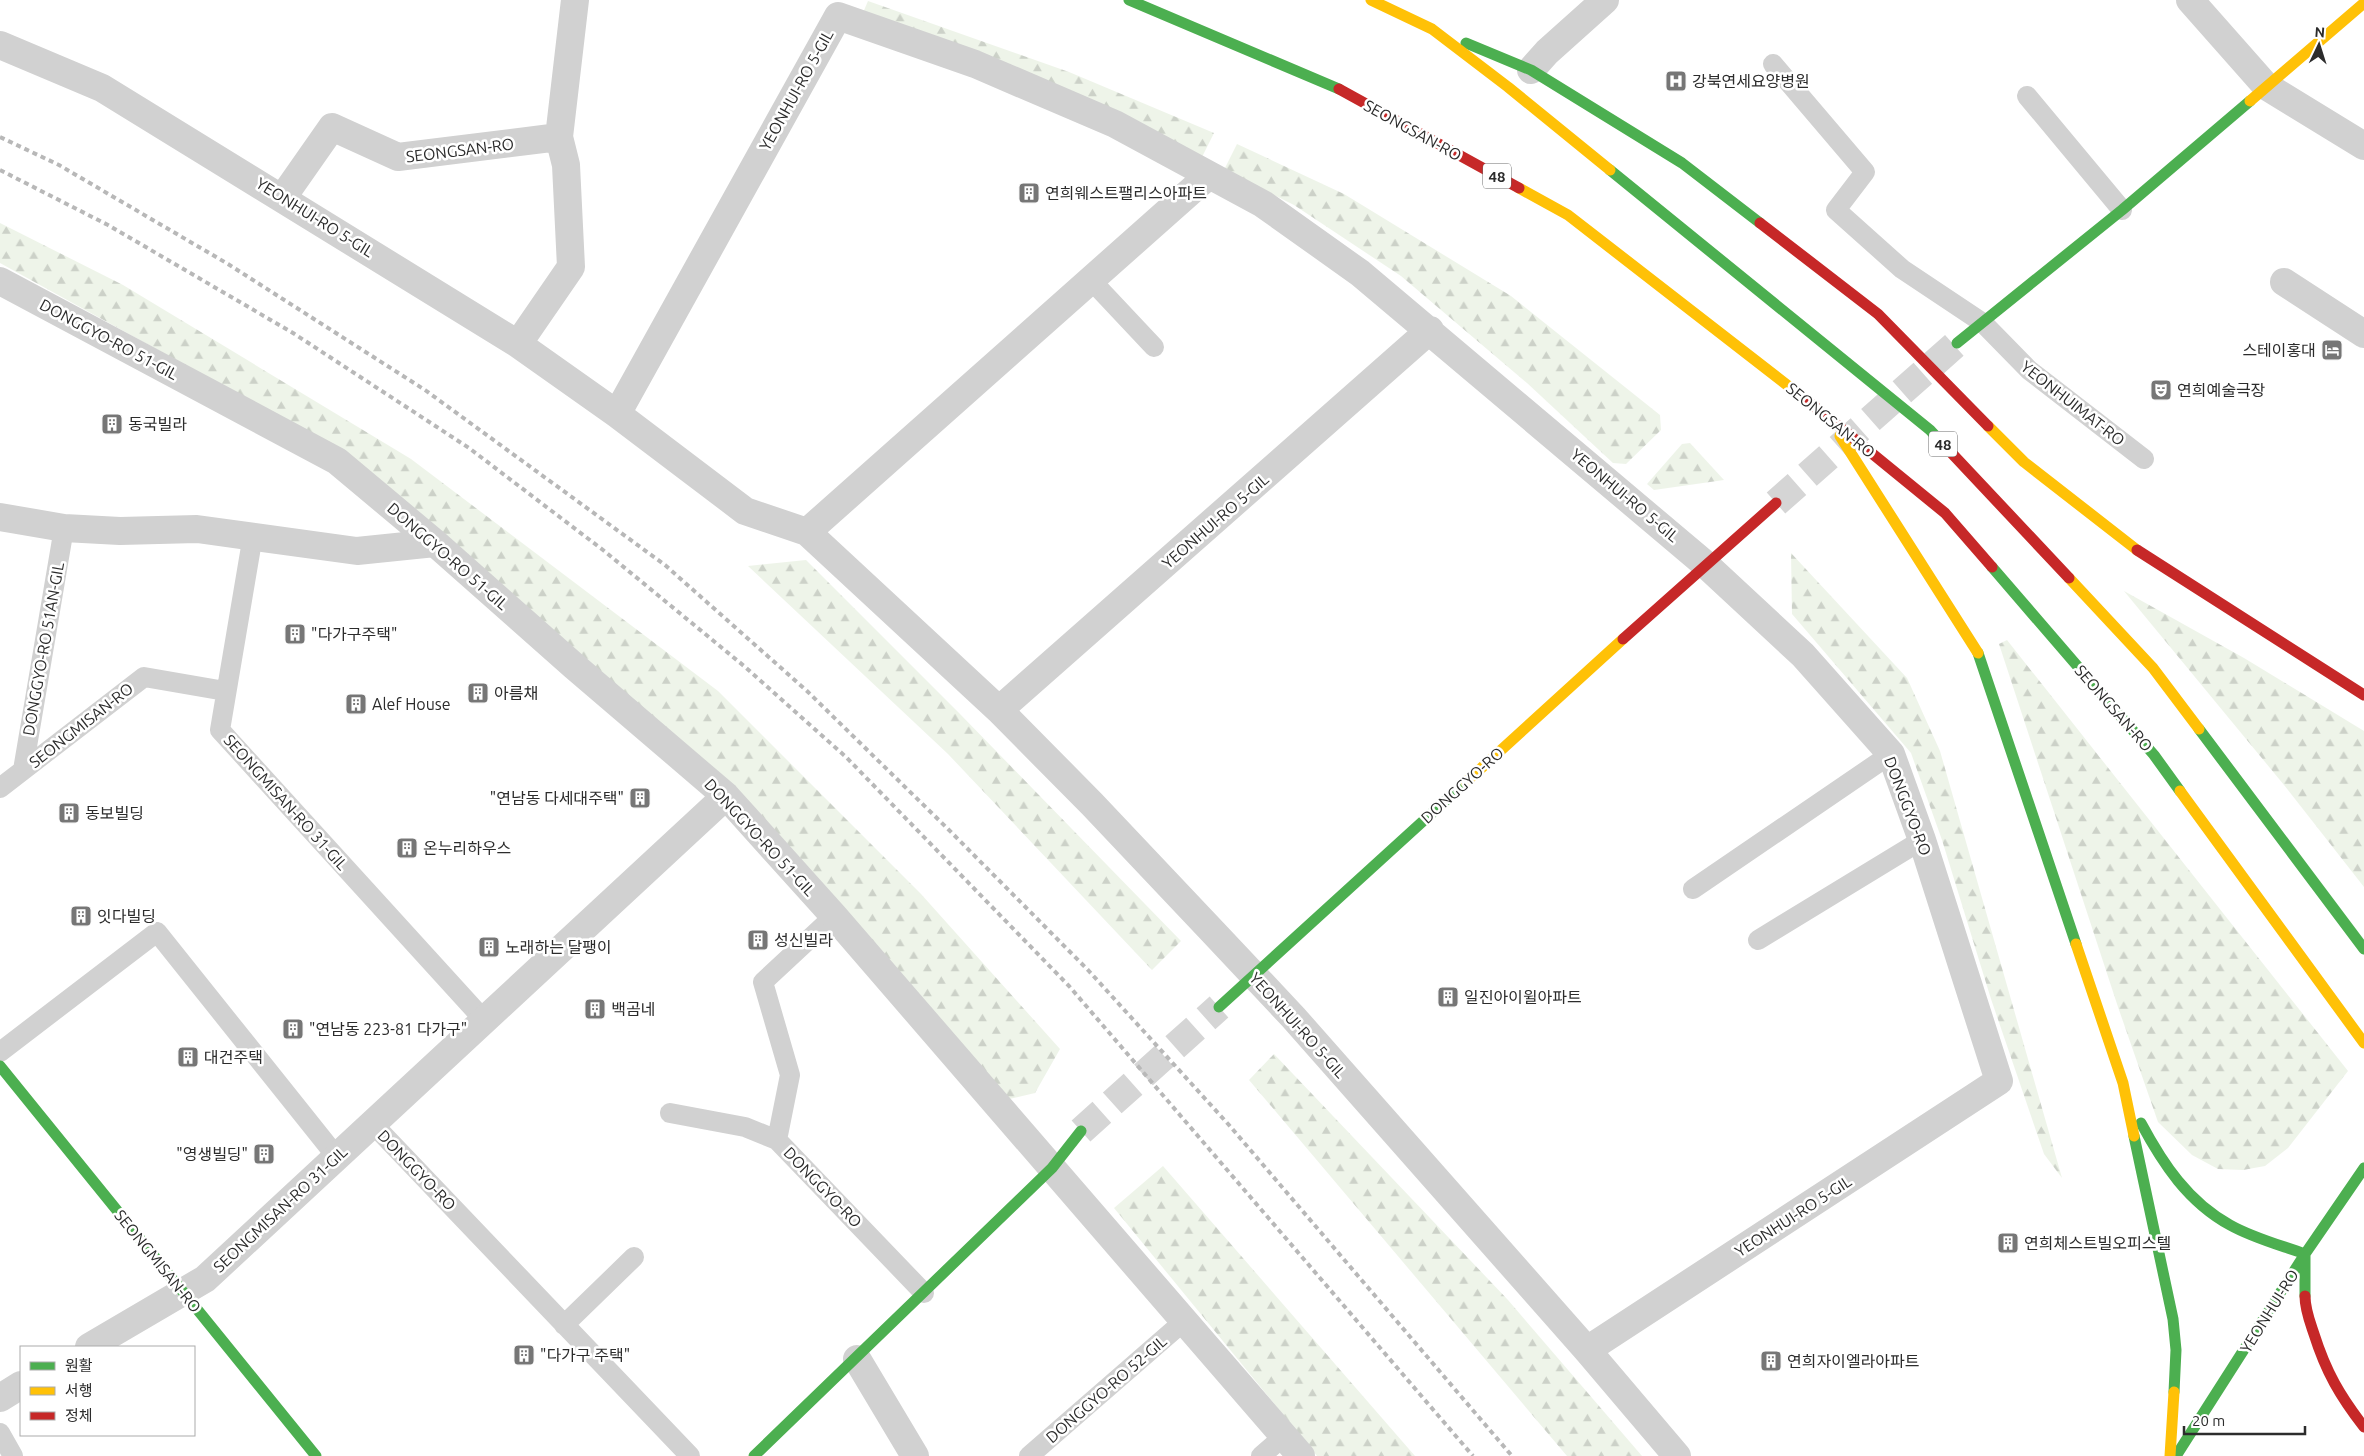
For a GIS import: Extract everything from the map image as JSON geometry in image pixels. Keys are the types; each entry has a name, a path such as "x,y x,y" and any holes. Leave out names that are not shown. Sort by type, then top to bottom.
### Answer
{"main road":[{"name":"SEONGSAN-RO","path":"1129,0 1338,88 1568,215 1827,416 1945,513 2154,755 2364,1043"},
{"name":"48","path":"1386,2 1432,29 1516,94 1930,430 2153,668 2364,949"},
{"path":"1958,343 2122,210 2364,3"},
{"path":"1432,29 1530,70 1682,163 1878,314 2024,462 2148,558 2364,695"},
{"path":"1827,416 1979,654 2123,1083 2173,1319 2176,1350 2170,1456"},
{"name":"DONGGYO-RO","path":"1219,1007 1705,564 1776,503"},
{"path":"2337,679 2364,686"},
{"name":"SEONGMISAN-RO","path":"0,1066 316,1456"},
{"path":"2123,1083 2157,1155 2173,1179 2201,1206 2231,1225 2305,1254 2304,1308 2323,1362 2342,1399 2364,1427"},
{"path":"754,1456 857,1359 1052,1168 1081,1131"},
{"name":"YEONHUI-RO","path":"2176,1456 2305,1254 2364,1168"}],"street":[{"path":"518,344 571,267 566,164 560,137 575,0"},
{"path":"1530,70 1547,52 1605,0"},
{"path":"2190,0 2266,86 2364,146"},
{"name":"YEONHUI-RO 5-GIL","path":"616,414 838,16 975,64 1054,97 1115,124 1263,204 1360,273 1430,330 1705,564"},
{"name":"YEONHUI-RO 5-GIL","path":"0,46 102,88 283,197 518,344 616,414 745,511 807,532 999,710 1092,804 1254,975 1587,1350 1677,1456"},
{"name":"SEONGSAN-RO","path":"283,197 332,127 398,158 560,137"},
{"path":"807,532 1209,175"},
{"name":"DONGGYO-RO 51-GIL","path":"0,281 337,461 435,543 574,666 726,796 834,916 1052,1168"},
{"path":"2284,282 2364,334"},
{"name":"YEONHUI-RO 5-GIL","path":"999,710 1430,330"},
{"path":"0,517 64,528 120,531 197,529 253,535 358,551 435,543"},
{"name":"DONGGYO-RO","path":"1705,564 1803,655 1891,754 1922,840 1999,1082"},
{"name":"SEONGMISAN-RO 31-GIL","path":"91,1346 185,1293 205,1279 726,796"},
{"name":"YEONHUI-RO 5-GIL","path":"1587,1350 1999,1082"},
{"path":"1052,1168 1292,1446"},
{"path":"857,1359 915,1456"},
{"path":"0,1398 20,1387"}],"lane":[{"name":"YEONHUIMAT-RO","path":"1773,64 1865,172 1836,210 1902,269 1983,323 2029,370 2144,459"},
{"path":"2026,96 2122,210"},
{"path":"1091,280 1154,347"},
{"name":"DONGGYO-RO 51AN-GIL","path":"23,770 64,528"},
{"name":"SEONGMISAN-RO 31-GIL","path":"253,535 225,691 220,730 484,1020"},
{"name":"SEONGMISAN-RO","path":"0,788 144,676 225,691"},
{"path":"1693,889 1891,754"},
{"path":"1758,940 1922,840"},
{"path":"777,1140 790,1075 763,982 834,916"},
{"path":"0,1052 157,932 336,1156"},
{"name":"DONGGYO-RO","path":"670,1113 745,1127 777,1140 924,1293"},
{"name":"DONGGYO-RO","path":"372,1123 690,1456"},
{"path":"564,1325 634,1257"},
{"name":"DONGGYO-RO 52-GIL","path":"1029,1456 1183,1322"},
{"path":"0,1434 13,1456"},
{"path":"1261,1456 1292,1446"}],"green space":[{"path":"868,1 1069,72 1214,133 1202,157 862,15"},
{"path":"1237,144 1344,194 1511,296 1660,415 1661,430 1626,464 1613,463 1527,383 1401,276 1294,205 1224,170"},
{"path":"0,223 123,285 411,459 718,691 921,894 1060,1049 1035,1093 996,1102 822,901 561,646 227,388 0,263"},
{"path":"1690,443 1724,480 1654,490 1647,484 1682,444"},
{"path":"1791,553 1907,678 1940,751 2062,1178 2044,1154 1991,999 1942,840 1911,753 1792,614"},
{"path":"806,560 960,714 1181,941 1152,970 948,754 748,566"},
{"path":"2124,591 2244,658 2364,731 2364,887 2284,785"},
{"path":"2007,640 2348,1071 2288,1148 2265,1166 2243,1170 2218,1169 2192,1155 2158,1122 2118,1007 1999,644"},
{"path":"1274,1054 1508,1300 1642,1456 1567,1456 1249,1080"},
{"path":"1163,1166 1415,1456 1317,1456 1114,1208"}],"tunnel":[{"path":"1776,503 1957,343"},
{"path":"1081,1131 1219,1007"}],"railway":[{"path":"0,137 59,165 228,264 425,390 665,565 807,691 1088,970 1229,1125 1512,1456"},
{"path":"0,170 108,225 293,333 469,448 603,550 744,666 846,757 1069,986 1473,1456"}],"traffic: fast":[{"path":"1129,0 1339,89"},
{"path":"1466,43 1531,70 1682,163 1760,223"},
{"path":"1957,343 2122,210 2250,101"},
{"path":"1610,170 1930,430 1944,445"},
{"path":"1992,567 2154,755 2180,791"},
{"path":"1978,653 2076,944"},
{"path":"2199,729 2364,949"},
{"path":"1219,1007 1466,782"},
{"path":"0,1066 316,1456"},
{"path":"2141,1123 2158,1153 2178,1181 2201,1205 2239,1230 2305,1254 2305,1296"},
{"path":"754,1456 1052,1168 1081,1131"},
{"path":"2134,1136 2173,1319 2176,1350 2174,1392"},
{"path":"2176,1456 2305,1254 2364,1168"}],"traffic: slow":[{"path":"1371,0 1432,29 1508,87 1610,170"},
{"path":"2250,101 2364,3"},
{"path":"1519,188 1568,215 1809,402"},
{"path":"1988,426 2024,462 2137,550"},
{"path":"1840,436 1978,653"},
{"path":"2069,578 2153,668 2199,729"},
{"path":"1466,782 1623,639"},
{"path":"2180,791 2364,1043"},
{"path":"2076,944 2123,1083 2134,1136"},
{"path":"2170,1456 2174,1392"}],"traffic: jam":[{"path":"1339,89 1519,188"},
{"path":"1760,223 1878,314 1988,426"},
{"path":"1809,402 1945,513 1992,567"},
{"path":"1944,445 2069,578"},
{"path":"1623,639 1776,503"},
{"path":"2137,550 2364,695"},
{"path":"2305,1296 2309,1320 2329,1372 2341,1394 2364,1427"}],"place":[{"name":"강북연세요양병원","path":"1676,81"},
{"name":"연희웨스트팰리스아파트","path":"1029,193"},
{"name":"스테이홍대","path":"2332,350"},
{"name":"연희예술극장","path":"2161,390"},
{"name":"동국빌라","path":"112,424"},
{"name":"\"다가구주택\"","path":"295,634"},
{"name":"아름채","path":"478,693"},
{"name":"Alef House","path":"356,704"},
{"name":"\"연남동 다세대주택\"","path":"640,798"},
{"name":"동보빌딩","path":"69,813"},
{"name":"온누리하우스","path":"407,848"},
{"name":"잇다빌딩","path":"81,916"},
{"name":"성신빌라","path":"758,940"},
{"name":"노래하는 달팽이","path":"489,947"},
{"name":"일진아이윌아파트","path":"1448,997"},
{"name":"백곰네","path":"595,1009"},
{"name":"\"연남동 223-81 다가구\"","path":"293,1029"},
{"name":"대건주택","path":"188,1057"},
{"name":"\"영생빌딩\"","path":"264,1154"},
{"name":"연희체스트빌오피스텔","path":"2008,1243"},
{"name":"\"다가구 주택\"","path":"524,1355"},
{"name":"연희자이엘라아파트","path":"1771,1361"}]}
